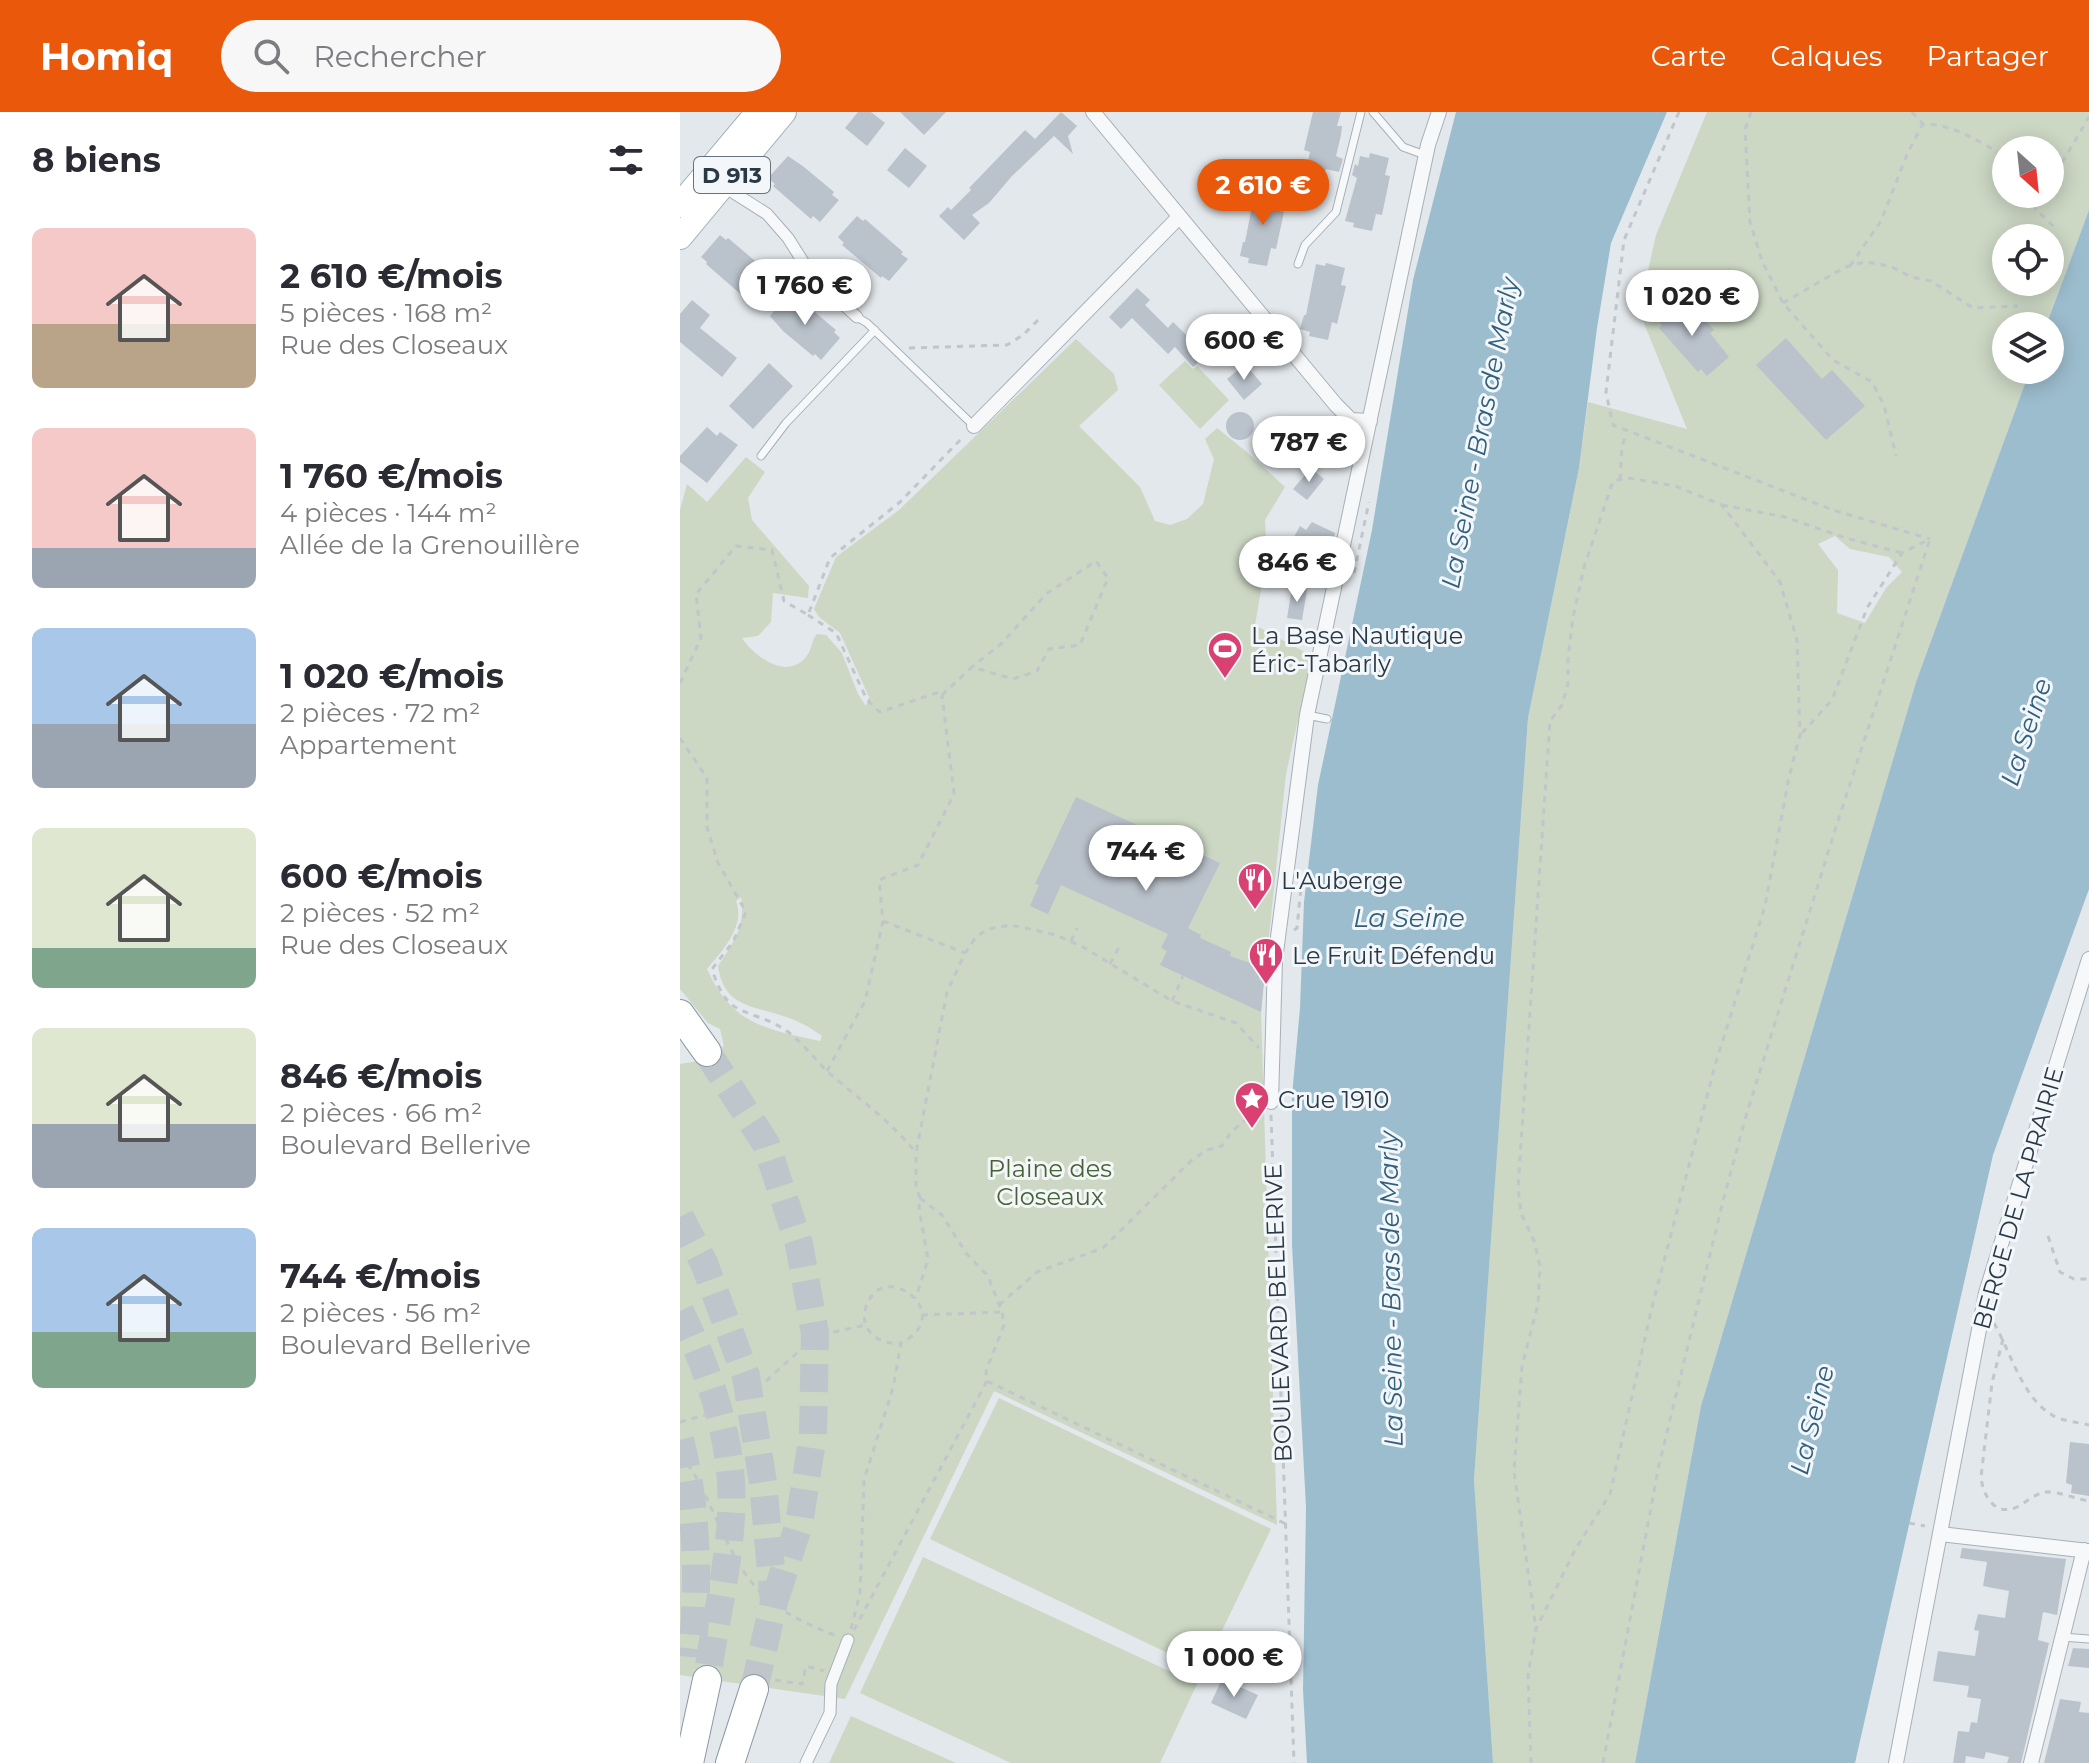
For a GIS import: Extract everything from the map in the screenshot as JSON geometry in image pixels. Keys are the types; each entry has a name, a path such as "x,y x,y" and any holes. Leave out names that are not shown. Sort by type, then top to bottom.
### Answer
{"highway":[{"path":"680,1014 707,1052"},
{"path":"680,1735 699,1679 689,1763"},
{"path":"730,1763 754,1689"}],"main road":[{"name":"D 913","path":"680,205 758,112"},
{"name":"D 913","path":"680,237 784,112"}],"street":[{"path":"1093,112 1336,405 1351,420 1370,421"},
{"path":"1271,1102 1275,960 1307,715 1426,156 1439,112"},
{"path":"723,186 767,214 788,238 812,276 857,317"},
{"path":"974,426 1055,334 1179,217"},
{"name":"BERGE DE LA PRAIRIE","path":"1896,1763 1984,1305 2089,959"},
{"path":"1940,1534 2086,1551 2031,1763"},
{"path":"806,1763 830,1713 831,1684 848,1640"}],"lane":[{"path":"1298,264 1305,245 1336,212 1361,112"},
{"path":"1373,112 1403,147 1426,156"},
{"path":"857,317 875,330 974,426"},
{"path":"761,456 786,423 875,330"},
{"path":"1307,715 1327,719"},
{"path":"2062,1637 2089,1639"}],"path":[{"path":"1679,112 1624,240 1606,392 1613,425 1833,510 1930,539"},
{"path":"1751,112 1745,130 1750,222 1762,261 1783,303 1833,360 1872,382 1884,405 1896,456"},
{"path":"1912,112 1923,124 1961,132 1992,149"},
{"path":"2064,159 2089,117"},
{"path":"1850,266 1881,221 1908,152 1923,124"},
{"path":"2035,208 2051,224"},
{"path":"1783,303 1850,266 1865,262 1890,266 1911,277 1931,281 1973,308 2018,306"},
{"path":"895,349 1007,345 1039,319"},
{"path":"808,615 830,558 900,502 974,426"},
{"path":"1620,480 1622,446 1628,431"},
{"path":"1536,1629 1514,1471 1522,1366 1539,1291 1540,1266 1534,1241 1521,1213 1518,1187 1543,799 1550,721 1562,705 1568,684 1573,617 1584,567 1613,481 1629,478 1675,486 1722,505 1785,517 1902,553"},
{"path":"1531,1763 1528,1675 1536,1629 1575,1550 1610,1494 1652,1307 1716,1062 1765,906 1800,735 1797,640 1780,582 1722,505"},
{"path":"1800,735 1832,700 1867,608 1902,553 1930,539"},
{"path":"1603,1763 1659,1465 1724,1197 1746,1116 1827,857 1930,539"},
{"path":"680,683 701,638 696,594 736,546 772,550 784,601 836,633 867,700 880,712 936,693 942,695"},
{"path":"942,695 972,667 1002,643 1046,594 1096,561 1108,578 1080,645 1049,649 1037,671 1013,679 972,667"},
{"path":"827,1071 865,1001 883,921 879,880 918,865 954,794 942,695"},
{"path":"680,738 707,778 707,827 718,863 746,912 733,942 712,969 715,979 731,1007 784,1029 827,1071 900,1132 916,1153"},
{"path":"883,921 965,953"},
{"path":"916,1298 928,1259 916,1187 916,1153 947,992 976,937 1000,925 1038,929 1071,941 1172,1001 1236,1023 1272,1062"},
{"path":"1071,941 1077,928"},
{"path":"1110,964 1119,947"},
{"path":"1172,1001 1183,976"},
{"path":"999,1305 1037,1272 1103,1248 1192,1160 1207,1150 1222,1146 1247,1117 1271,1102"},
{"name":"BOULEVARD BELLERIVE","path":"1271,1102 1294,1763"},
{"path":"848,1640 987,1381 986,1371 1004,1325 988,1276 966,1253 942,1215 920,1198"},
{"path":"2048,1236 2060,1272 2074,1279 2089,1279"},
{"path":"893,1286 916,1298 922,1315 916,1332 901,1343 884,1343 870,1333 866,1325 866,1307 876,1292 893,1286"},
{"path":"1984,1305 2026,1387 2045,1409 2054,1417 2089,1425"},
{"path":"922,1315 1002,1312"},
{"path":"680,1422 709,1414 764,1383 800,1350 833,1332 866,1325"},
{"path":"2003,1339 1992,1383 1981,1477 1982,1493 1992,1505 2005,1510 2044,1492 2089,1501"},
{"path":"848,1640 860,1593 864,1480 893,1388 901,1343"},
{"path":"987,1381 1286,1524"},
{"path":"680,1455 695,1474 730,1550 754,1587 797,1620 848,1640"}],"green space":[{"path":"1707,112 2089,112 2089,210 2064,277 2064,224 1992,224 1992,296 2057,296 2051,312 1992,312 1992,384 2025,384 1916,682 1701,1406 1635,1763 1493,1763 1474,1480 1528,718 1579,468 1588,402 1687,429 1639,311 1656,235","holes":["1835,536 1850,549 1889,557 1902,572 1886,588 1865,623 1837,613 1838,570 1818,544"]},
{"name":"Plaine des Closeaux","path":"1076,339 1114,374 1118,390 1079,426 1140,487 1155,521 1170,525 1187,519 1203,504 1214,459 1205,439 1217,428 1285,487 1265,520 1267,556 1255,625 1312,656 1286,774 1261,1012 1277,1525 994,1391 845,1699 680,1675 680,1064 699,1061 724,1046 720,1029 708,1023 680,989 680,510 687,484 707,502 746,457 765,472 748,498 752,520 809,586 808,598 773,593 771,622 758,636 742,638 762,658 789,667 806,657 817,634 826,635 842,653 866,706 869,697 840,633 819,617 814,609 836,557 899,510","holes":["741,897 737,934 718,966 726,990 741,1002 808,1027 822,1036 820,1041 753,1022 728,1002 717,988 707,969 735,929 738,920 736,901"]},
{"path":"1185,361 1193,369 1197,366 1229,400 1200,429 1159,385"},
{"path":"999,1398 1271,1529 1203,1670 930,1539"},
{"path":"923,1557 1197,1684 1160,1763 1011,1763 860,1693"},
{"path":"851,1716 956,1763 829,1763"}],"water":[{"name":"La Seine","path":"1456,112 1667,112 1611,243 1579,468 1528,718 1474,1480 1493,1763 1307,1763 1303,1690 1306,1507 1292,1245 1292,1096 1300,1008 1304,902 1318,785 1372,530 1413,280"},
{"name":"La Seine","path":"2089,210 2089,889 1993,1155 1855,1763 1635,1763 1701,1406 1916,682 2025,384 2064,384 2064,312 2051,312 2057,296 2064,296 2064,277"}],"building":[{"path":"858,112 871,112 885,123 867,146 845,128"},
{"path":"900,112 946,112 924,135"},
{"path":"1061,112 1077,126 1068,136 1073,154 1054,136 989,203 972,215 980,223 964,240 939,216 948,207 951,210 971,190 969,188 1025,130 1035,139"},
{"path":"1313,112 1341,112 1337,126 1342,126 1341,135 1336,156 1343,159 1339,172 1326,169 1324,174 1306,170 1310,152 1304,150"},
{"path":"905,148 927,166 909,188 887,170"},
{"path":"1370,153 1389,158 1385,175 1390,176 1382,215 1376,214 1372,231 1353,227 1354,223 1345,221 1357,178 1352,175 1355,164 1358,166 1360,156 1369,158"},
{"path":"788,156 834,192 832,195 839,200 820,222 813,216 811,219 768,178"},
{"path":"1265,189 1283,193 1279,211 1284,212 1276,249 1271,248 1267,266 1248,263 1249,258 1240,256 1255,191 1264,193"},
{"path":"857,216 863,221 865,219 908,259 889,281 881,278 842,245 844,243 838,237"},
{"path":"720,235 726,240 728,238 767,271 765,273 771,278 752,300 746,295 744,297 701,257"},
{"path":"1326,263 1345,268 1341,285 1346,286 1337,324 1332,322 1328,340 1309,336 1310,332 1300,329 1306,315 1316,264 1325,266"},
{"path":"1137,288 1150,300 1145,305 1168,328 1173,322 1207,355 1193,367 1175,347 1168,354 1132,318 1121,329 1109,317"},
{"path":"789,294 797,297 836,330 834,332 840,338 821,360 783,331 770,316"},
{"path":"1678,299 1699,321 1703,317 1714,330 1710,333 1729,357 1707,376 1701,369 1698,372 1659,328 1662,325 1656,318"},
{"path":"692,300 710,315 700,328 737,358 722,377 680,342 680,314"},
{"path":"1786,338 1822,379 1832,370 1865,406 1826,440 1756,365"},
{"path":"769,363 793,386 753,429 729,406"},
{"path":"1245,364 1262,384 1244,400 1227,379"},
{"path":"1240,412 1250,416 1254,426 1250,436 1240,440 1230,436 1226,426 1230,416"},
{"path":"707,427 717,436 720,432 738,445 707,483 680,462 680,456"},
{"path":"1311,468 1324,479 1307,500 1293,489"},
{"path":"1312,522 1335,533 1333,544 1326,544 1321,553 1294,537 1300,526 1306,530"},
{"path":"1292,588 1307,590 1302,620 1287,618"},
{"path":"1076,797 1220,863 1188,928 1201,935 1200,938 1231,952 1230,956 1264,968 1259,980 1264,980 1261,1012 1160,965 1167,951 1161,948 1168,934 1061,885 1048,914 1030,906 1039,885 1035,884"},
{"path":"2070,1442 2089,1444 2089,1496 2071,1493 2072,1485 2066,1483"},
{"path":"1962,1548 2066,1559 2057,1615 2043,1612 2038,1640 2049,1643 2021,1763 2007,1763 2009,1757 1986,1752 1984,1759 1966,1756 1965,1763 1953,1763 1958,1731 1969,1732 1971,1722 1977,1723 1981,1699 1967,1697 1969,1686 1933,1681 1938,1651 1975,1656 1979,1631 1974,1630 1978,1614 2005,1618 2009,1591 1983,1586 1987,1562 1960,1558"},
{"path":"2073,1648 2089,1649 2089,1668 2068,1666"},
{"path":"1222,1679 1258,1695 1246,1719 1211,1703"},
{"path":"2060,1699 2081,1702 2079,1712 2089,1713 2089,1763 2044,1763"}],"tunnel":[{"path":"707,1052 766,1144 799,1244 815,1333 813,1434 799,1524 774,1602"},
{"path":"680,1217 704,1263 746,1376 763,1483 774,1602 754,1689"},
{"path":"680,1311 719,1411 731,1491 727,1558 707,1680"},
{"path":"680,1440 694,1521 696,1603 692,1657"}],"place":[{"name":"La Base Nautique Éric-Tabarly","path":"1225,680"},
{"name":"L'Auberge","path":"1255,911"},
{"name":"Le Fruit Défendu","path":"1266,986"},
{"name":"Crue 1910","path":"1252,1130"}],"water label":[{"name":"La Seine - Bras de Marly","path":"1480,433"},
{"name":"La Seine - Bras de Marly","path":"1391,1289"}]}
